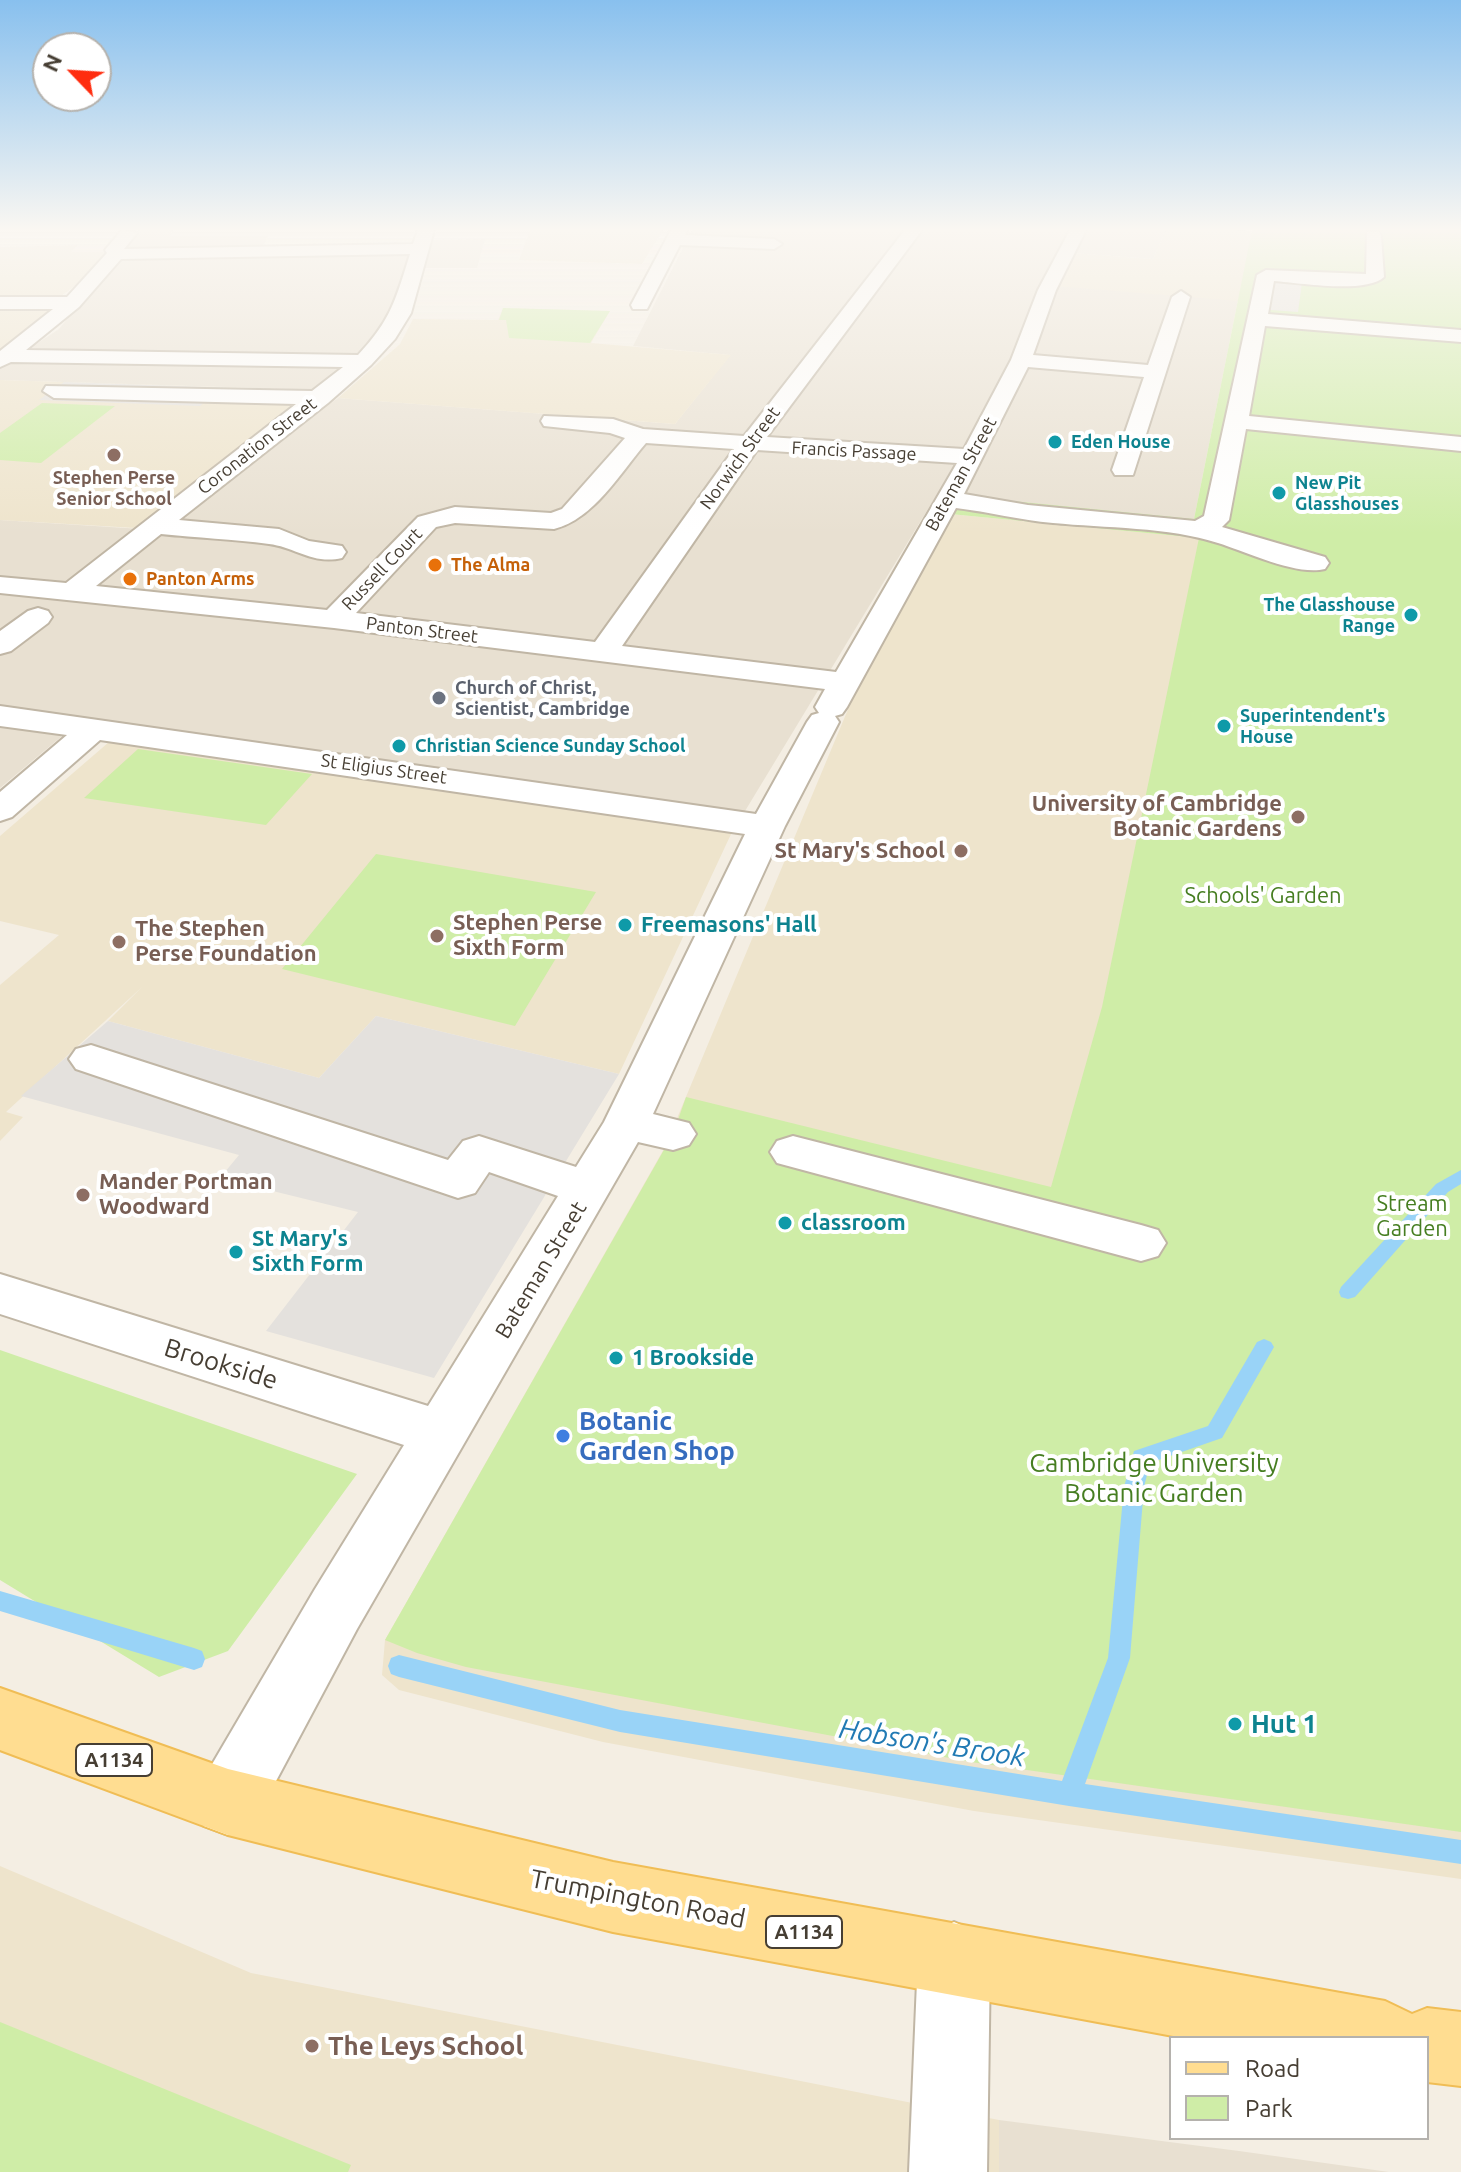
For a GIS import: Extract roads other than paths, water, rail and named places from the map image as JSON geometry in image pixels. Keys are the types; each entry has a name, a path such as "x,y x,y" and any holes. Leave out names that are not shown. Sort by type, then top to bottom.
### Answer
{"main road":[{"name":"Trumpington Road","path":"0,1719 228,1802 613,1897 1374,2036"},
{"path":"1429,2045 1461,2049"}],"street":[{"path":"7,352 34,331"},
{"name":"Coronation Street","path":"72,592 320,398 364,361 390,331"},
{"name":"Norwich Street","path":"602,653 749,445 836,331"},
{"name":"Bateman Street","path":"228,1802 336,1609 626,1124 767,826 972,457 1021,360 1032,331"},
{"path":"1124,470 1170,331"},
{"path":"1199,529 1216,520 1253,331"},
{"path":"1355,331 1410,337"},
{"path":"1397,331 1461,336"},
{"path":"7,352 364,361"},
{"path":"1021,360 1157,372"},
{"path":"54,391 320,398"},
{"path":"552,421 613,426 640,436"},
{"path":"1234,421 1461,444"},
{"name":"Francis Passage","path":"640,436 972,457"},
{"name":"Russell Court","path":"334,619 427,522 455,515 554,521 571,514 640,436"},
{"path":"947,500 996,505 1028,513 1199,529 1234,537 1283,558 1315,563"},
{"path":"154,526 279,537 303,548 333,552"},
{"name":"Panton Street","path":"0,585 334,619 602,653 832,705"},
{"path":"0,645 38,617"},
{"name":"St Eligius Street","path":"0,716 767,826"},
{"path":"0,810 95,728"},
{"path":"91,1059 458,1181 479,1152 589,1189"},
{"path":"626,1124 673,1134"},
{"path":"793,1152 1141,1243"},
{"name":"Brookside","path":"0,1294 442,1434"},
{"path":"948,2172 954,1958"}],"waterway":[{"path":"1348,1292 1442,1188 1461,1176"},
{"path":"1069,1794 1119,1658 1134,1487 1141,1457 1215,1432 1264,1347"},
{"name":"Hobson's Brook","path":"0,1601 194,1659"},
{"name":"Hobson's Brook","path":"399,1666 620,1721 1069,1794"},
{"name":"Hobson's Brook","path":"1069,1794 1461,1852"}],"place":[{"name":"Eden House","path":"1055,442"},
{"name":"Stephen Perse Senior School","path":"114,455"},
{"name":"New Pit Glasshouses","path":"1279,493"},
{"name":"The Alma","path":"435,565"},
{"name":"Panton Arms","path":"130,579"},
{"name":"The Glasshouse Range","path":"1411,615"},
{"name":"Church of Christ, Scientist, Cambridge","path":"439,698"},
{"name":"Superintendent's House","path":"1224,726"},
{"name":"Christian Science Sunday School","path":"399,746"},
{"name":"University of Cambridge Botanic Gardens","path":"1298,817"},
{"name":"St Mary's School","path":"961,851"},
{"name":"Freemasons' Hall","path":"625,925"},
{"name":"Stephen Perse Sixth Form","path":"437,936"},
{"name":"The Stephen Perse Foundation","path":"119,942"},
{"name":"Mander Portman Woodward","path":"83,1195"},
{"name":"classroom","path":"785,1223"},
{"name":"St Mary's Sixth Form","path":"236,1252"},
{"name":"1 Brookside","path":"616,1358"},
{"name":"Botanic Garden Shop","path":"563,1436"},
{"name":"Hut 1","path":"1235,1724"},
{"name":"The Leys School","path":"312,2046"}],"park label":[{"name":"Schools' Garden","path":"1263,896"},
{"name":"Stream Garden","path":"1412,1216"},
{"name":"Cambridge University Botanic Garden","path":"1154,1478"}]}
